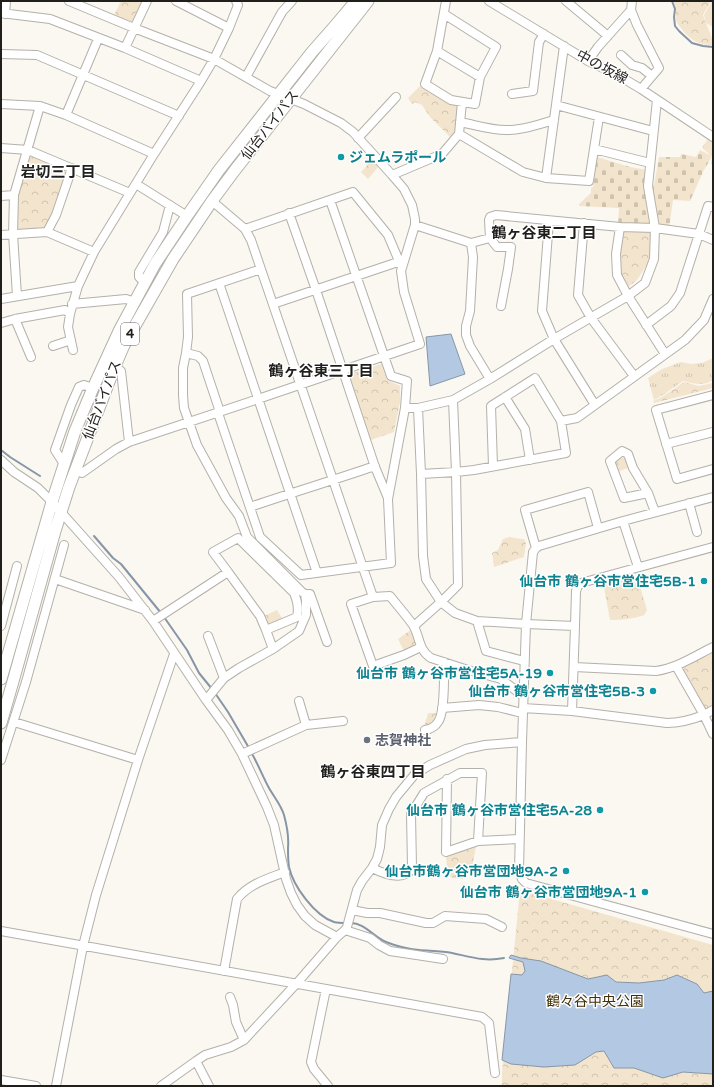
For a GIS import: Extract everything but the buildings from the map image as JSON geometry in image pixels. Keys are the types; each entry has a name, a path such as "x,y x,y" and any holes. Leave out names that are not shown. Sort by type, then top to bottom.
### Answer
{"highway":[{"name":"仙台バイパス","path":"1,679 64,464 75,431 111,347 155,264 219,170 312,52 356,1"},
{"name":"仙台バイパス","path":"1,722 55,531 74,471 124,345 173,259 212,201 368,1"}],"street":[{"path":"6,1 3,13 50,19 124,48 201,81"},
{"path":"68,1 214,59 270,90 291,98 341,123 353,132 404,189 412,205 415,225 402,261 401,271 404,292 420,344 130,442 116,449 82,473 74,471"},
{"path":"124,48 147,1"},
{"path":"176,1 229,28"},
{"path":"73,350 68,328 72,304 78,286 94,252 214,59 238,5 236,1"},
{"path":"246,77 282,12 292,1"},
{"path":"444,14 496,47 480,76 475,104 451,100 425,84 437,50 446,1"},
{"name":"中の坂線","path":"490,1 588,61 616,74 641,89 713,137"},
{"path":"566,1 608,36"},
{"path":"588,61 608,36 630,4"},
{"path":"630,4 637,25 659,68 641,89"},
{"path":"512,94 533,91 539,42 544,34"},
{"path":"66,115 98,39"},
{"path":"546,178 564,46"},
{"path":"437,50 480,76"},
{"path":"1,54 37,55 179,116"},
{"path":"621,55 632,65 642,68 652,76"},
{"path":"358,138 396,97"},
{"path":"405,408 418,408 453,400 628,296 645,283 654,259 655,228 648,186 657,100"},
{"path":"392,175 442,154 459,134 462,102"},
{"path":"1,104 40,106 66,115 154,154"},
{"path":"556,105 653,131"},
{"path":"17,296 13,234 14,195 40,106"},
{"path":"459,134 523,172 546,178 589,181 599,117"},
{"path":"460,122 497,130 509,130 521,129 554,120"},
{"path":"1,148 28,150 130,193"},
{"path":"594,149 650,163"},
{"path":"47,232 56,215 72,168"},
{"path":"136,184 187,216"},
{"path":"245,229 353,192 388,234 402,261"},
{"path":"1,196 14,195"},
{"path":"186,353 198,356 203,361 260,537 301,575 391,563 388,499 405,408 406,381 391,376 330,200"},
{"path":"212,201 245,229 251,240 373,597"},
{"path":"145,283 139,277 138,272 162,232 170,205"},
{"path":"646,325 671,306 680,293 708,206 713,207"},
{"path":"289,213 375,466 388,499"},
{"path":"502,306 510,247 497,247 490,238 489,220 490,217 496,215 620,227 655,228 699,234 713,240"},
{"path":"549,221 542,311 554,340 595,405"},
{"path":"584,223 578,295 591,318 634,376"},
{"path":"415,225 470,243 490,238"},
{"path":"620,227 616,254 617,275 628,296 665,354"},
{"path":"1,235 47,232 94,252"},
{"path":"470,243 473,257 470,311 466,326 466,335 470,346 490,379"},
{"path":"273,304 402,261"},
{"path":"206,700 224,678 273,649 299,631 306,615 306,601 304,594 247,537 239,516 226,498 197,445 184,408 183,368 188,337 187,294 261,269"},
{"path":"219,283 317,573"},
{"path":"1,299 78,286"},
{"path":"72,304 126,299 135,302"},
{"path":"561,421 577,418 685,340 704,320 713,299"},
{"path":"1,323 65,310 70,314"},
{"path":"15,319 31,353"},
{"path":"54,346 70,340"},
{"path":"115,366 121,371 130,442"},
{"path":"421,474 456,472 530,460 566,453 561,421 535,378 491,406 492,466"},
{"path":"713,395 656,410 677,479 713,469"},
{"path":"505,397 525,429 530,460"},
{"path":"414,626 458,585 453,400"},
{"path":"418,408 423,556 426,579 441,602 455,613 477,621 575,626"},
{"path":"666,444 713,432"},
{"path":"648,493 624,498 610,462 622,452 628,454 633,468 648,493 655,512"},
{"path":"1,460 14,472 38,488 52,502 119,577 145,610"},
{"path":"250,507 375,466"},
{"path":"536,548 525,510 588,492 598,528"},
{"path":"713,497 598,528 539,546 533,552 524,661 519,839 519,871 526,884 713,934"},
{"path":"689,503 694,530"},
{"path":"623,521 638,567"},
{"path":"266,630 297,617 298,612 296,599 294,593 238,538 213,552 260,616 273,649"},
{"path":"1,760 26,682 64,545"},
{"path":"572,711 576,591 578,586 581,583 713,547"},
{"path":"1,626 17,566"},
{"path":"159,617 228,572"},
{"path":"55,579 145,610 159,617 174,654 228,730 247,751 274,824 291,894 297,905 305,916 315,925 337,937"},
{"path":"304,594 310,594 327,642"},
{"path":"421,647 373,666 351,604 373,597 390,596 414,626 421,647 426,655 430,658 501,679 523,696"},
{"path":"477,621 486,651 524,661"},
{"path":"208,636 210,650 224,678"},
{"path":"574,667 656,671 665,670 713,647"},
{"path":"56,1086 83,946 96,895 138,760 174,654"},
{"path":"425,730 431,729 439,722 442,708 444,662"},
{"path":"676,666 713,734"},
{"path":"14,678 26,682"},
{"path":"299,701 306,724"},
{"path":"442,708 479,705 523,710 572,711 667,723 691,720 713,710"},
{"path":"247,751 306,724 343,721"},
{"path":"14,722 138,760"},
{"path":"161,1086 205,1055 231,1047 244,1040 297,983 347,925 357,890 377,859 380,847 382,825 389,809 396,797 415,774 430,764 466,749 485,745 522,742"},
{"path":"372,868 379,872 399,876 407,874 412,867 411,814 424,793 460,773 482,773 478,841"},
{"path":"447,779 446,852 478,841 519,839"},
{"path":"224,970 237,899 242,892 253,885 285,872"},
{"path":"352,910 367,914 380,912 426,924 433,923 445,916 486,919 502,927"},
{"path":"347,925 390,951 443,958"},
{"path":"1,931 482,1017 489,1023 495,1073"},
{"path":"326,989 310,1062 328,1086"},
{"path":"230,998 233,1005 236,1022 244,1040"},
{"path":"196,1061 209,1086"},
{"path":"1,1080 36,1086"}],"green space":[{"path":"121,1 142,2 132,22 114,15"},
{"path":"673,1 711,1 703,15 711,34 713,45 699,43 684,32 676,20"},
{"path":"712,1 713,27 706,23 704,15"},
{"path":"421,85 450,103 458,106 454,135 451,138 430,117 422,105 415,102 412,104 408,98"},
{"path":"709,137 713,140 713,165 711,164 712,156 702,148"},
{"path":"700,150 712,156 690,201 673,200 669,229 658,225 651,185 654,185 659,157 680,157 681,154 696,157"},
{"path":"32,154 69,170 53,215 46,228 16,230 17,198 28,158"},
{"path":"597,157 630,167 647,170 651,224 618,224 619,208 579,206 579,204 591,193"},
{"path":"370,162 374,162 378,167 368,179 361,172"},
{"path":"623,230 650,230 650,260 637,280 628,287 620,273 620,254"},
{"path":"713,358 713,380 702,384 683,381 654,400 648,378 662,369 681,362 691,364 702,363"},
{"path":"381,364 387,380 400,386 400,402 394,432 371,440 348,375"},
{"path":"684,382 699,386 713,383 713,388 654,403 653,401 662,397"},
{"path":"620,457 626,459 628,468 617,472 615,464"},
{"path":"509,537 524,539 526,543 524,557 494,567 492,553 498,550 503,539"},
{"path":"634,573 639,583 647,610 644,615 627,619 610,620 603,582"},
{"path":"277,610 283,620 265,626 262,617"},
{"path":"412,629 417,643 408,650 404,651 398,639"},
{"path":"713,652 713,705 703,708 684,674 684,667"},
{"path":"428,713 437,713 434,723 424,727"},
{"path":"476,846 472,868 463,879 453,878 448,875 451,869 447,868 446,856"},
{"name":"鶴々谷中央公園","path":"520,890 713,945 713,1086 502,1086"}],"water":[{"path":"451,334 465,374 430,386 426,337"},
{"path":"511,955 541,961 588,979 607,975 616,982 639,983 664,980 677,975 697,984 704,993 713,991 713,1074 683,1072 663,1078 634,1068 614,1068 604,1051 596,1052 575,1065 544,1067 511,1064 502,1060 511,974 522,975 525,971 523,962 509,958"}],"waterway":[{"path":"672,1 675,9 675,26 679,31 692,43 713,47"},
{"path":"1,450 40,476"},
{"path":"94,536 113,558 121,564 161,613"},
{"path":"164,617 187,650 199,673 212,689"},
{"path":"215,693 249,748"},
{"path":"251,752 283,811 288,836 289,867 295,883 312,907 320,914 334,922 347,923"},
{"path":"351,923 360,925 386,942 406,948 448,952 484,959 504,958"}],"place":[{"name":"ジェムラポール","path":"341,157"},
{"name":"仙台市 鶴ヶ谷市営住宅5B-1","path":"704,581"},
{"name":"仙台市 鶴ヶ谷市営住宅5A-19","path":"550,673"},
{"name":"仙台市 鶴ヶ谷市営住宅5B-3","path":"653,691"},
{"name":"志賀神社","path":"367,740"},
{"name":"仙台市 鶴ヶ谷市営住宅5A-28","path":"600,810"},
{"name":"仙台市鶴ヶ谷市営団地9A-2","path":"566,871"},
{"name":"仙台市 鶴ヶ谷市営団地9A-1","path":"645,892"}],"district":[{"name":"岩切三丁目","path":"58,172"},
{"name":"鶴ヶ谷東二丁目","path":"544,233"},
{"name":"鶴ヶ谷東三丁目","path":"321,371"},
{"name":"鶴ヶ谷東四丁目","path":"373,772"}]}
